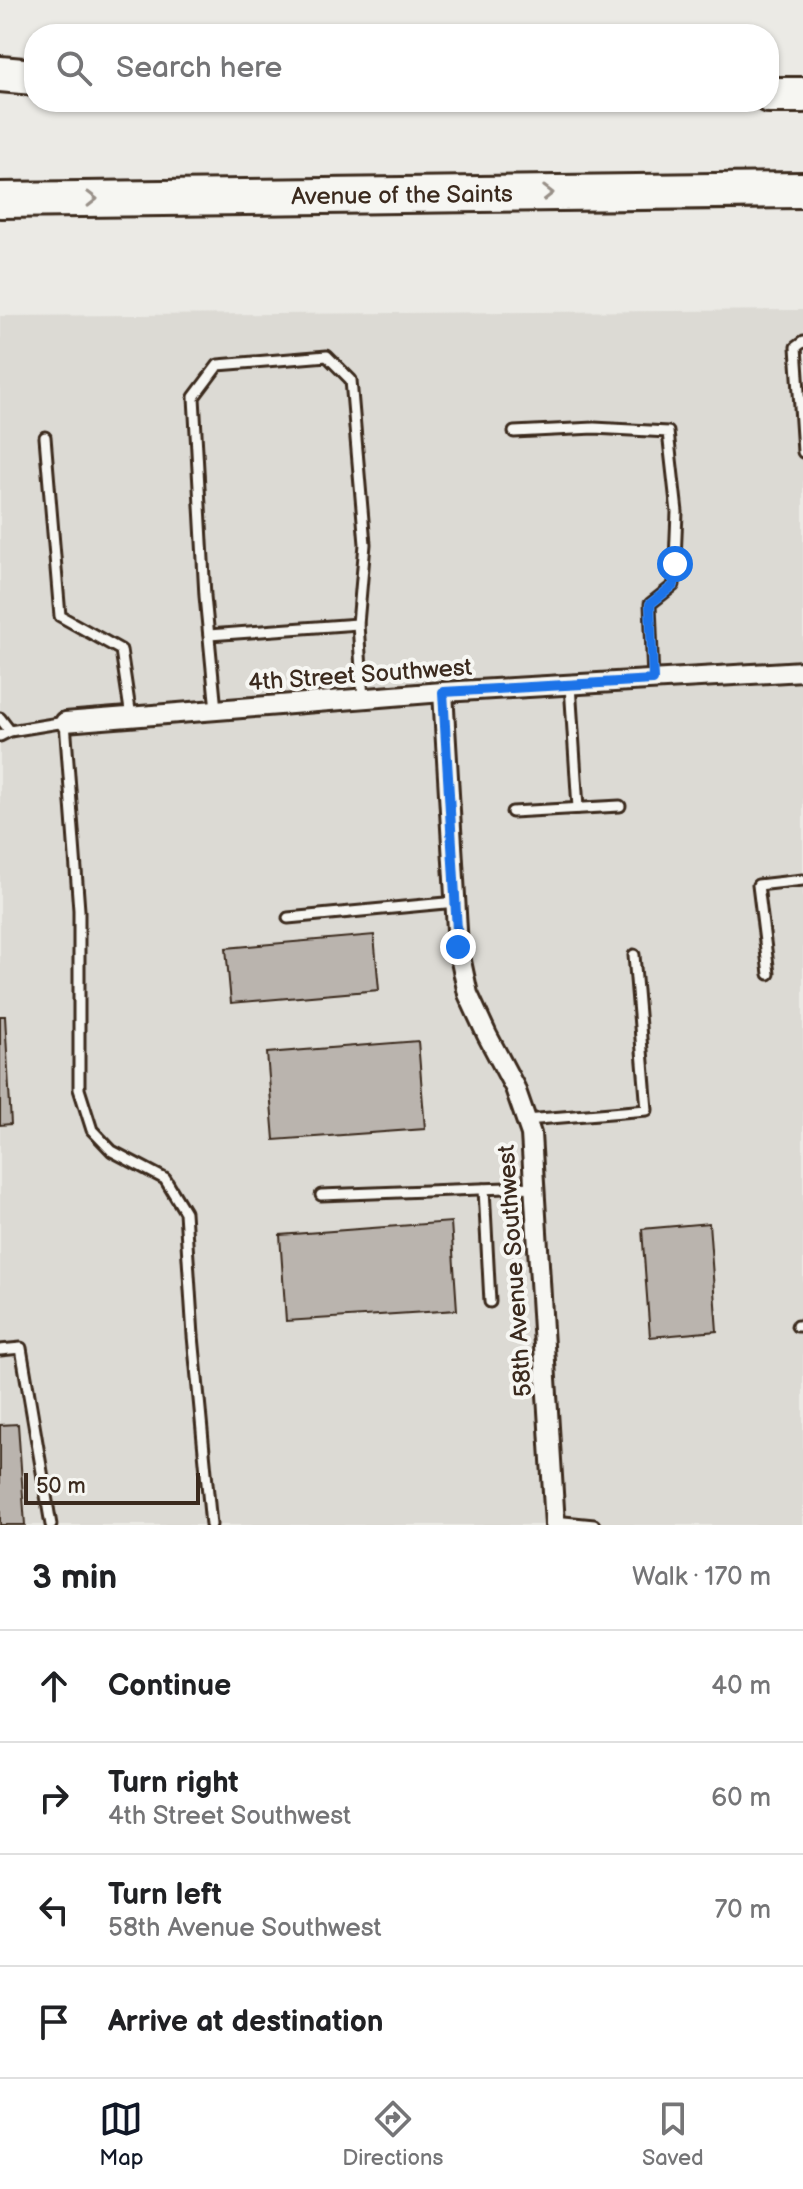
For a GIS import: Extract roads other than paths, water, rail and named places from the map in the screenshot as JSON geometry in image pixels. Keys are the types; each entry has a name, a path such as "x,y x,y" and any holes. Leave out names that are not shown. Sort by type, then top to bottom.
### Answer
{"highway":[{"path":"0,74 24,76"},
{"path":"779,95 803,95"},
{"path":"0,96 24,96"},
{"name":"Avenue of the Saints","path":"5,200 803,190"}],"street":[{"name":"4th Street Southwest","path":"65,722 443,692 803,671"},
{"name":"58th Avenue Southwest","path":"443,692 458,947 468,994 515,1088 531,1134 554,1523"}],"lane":[{"path":"803,342 796,347 803,452"},
{"path":"216,710 205,596 194,397 218,365 327,356 351,380 365,544 358,624 363,699"},
{"path":"514,432 594,428 668,432 677,512 674,585 650,604 653,680"},
{"path":"45,437 60,616 121,650 131,717"},
{"path":"209,635 358,624"},
{"path":"570,685 578,808"},
{"path":"0,718 10,731"},
{"path":"0,736 10,731 65,722 79,910 79,1089 92,1130 112,1151 165,1179 185,1212 211,1525"},
{"path":"512,812 620,806"},
{"path":"769,974 758,885 803,880"},
{"path":"288,918 456,902"},
{"path":"526,1120 647,1110 634,955"},
{"path":"321,1195 534,1187"},
{"path":"484,1189 490,1302"},
{"path":"0,1350 21,1348 51,1525"},
{"path":"554,1523 594,1525"}]}
